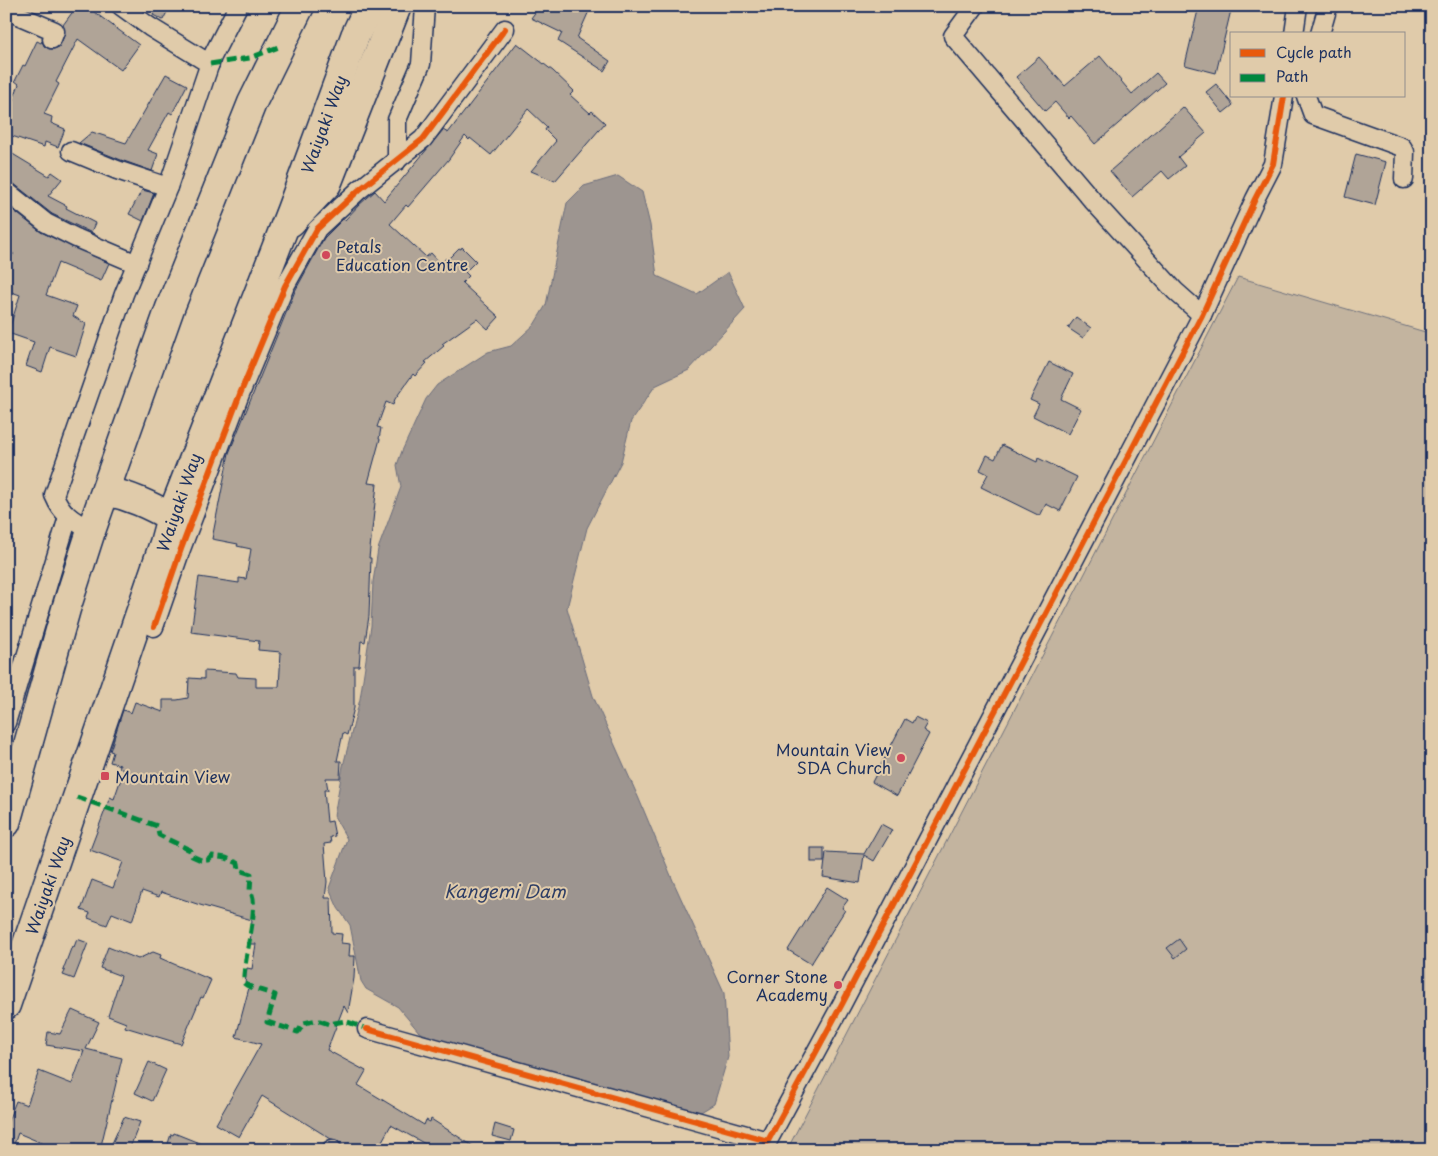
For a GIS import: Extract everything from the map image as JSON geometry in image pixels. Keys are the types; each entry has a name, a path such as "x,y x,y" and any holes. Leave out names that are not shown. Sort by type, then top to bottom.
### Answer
{"highway":[{"path":"8,810 66,609 91,531 170,308 252,103 300,6"},
{"name":"Waiyaki Way","path":"6,1005 171,517 282,232 355,36 369,6"},
{"path":"282,232 327,184 397,6"},
{"path":"106,491 126,495 171,517"}],"street":[{"path":"121,6 150,27 210,64"},
{"path":"91,531 59,509 54,495 124,294 168,187 210,64 238,6"},
{"path":"398,161 397,120 421,64 425,6"},
{"path":"975,6 953,36 1093,201 1175,291 1202,316"},
{"path":"1294,32 1298,6"},
{"path":"1321,32 1328,6"},
{"path":"6,10 33,13 55,31 52,38"},
{"path":"154,627 181,548 240,394 285,286 317,229 359,190 423,140 505,29"},
{"path":"367,1029 765,1145 842,1004 1202,316 1255,199 1274,164 1284,98"},
{"path":"1307,98 1313,115 1402,147 1405,152 1404,179"},
{"path":"71,151 117,170 168,187"},
{"path":"6,191 46,222 76,238 137,264"},
{"path":"6,723 68,517"}],"shaded area":[{"path":"1238,277 1432,334 1432,1150 787,1150"}],"water":[{"name":"Kangemi Dam","path":"618,176 642,192 650,225 657,276 697,294 728,272 745,309 689,370 655,386 631,421 621,462 587,528 567,608 593,696 724,993 728,1057 714,1104 696,1115 492,1062 419,1032 398,1007 366,989 361,981 350,925 338,908 329,888 347,839 334,816 343,766 360,699 371,626 373,582 378,549 401,487 397,465 402,451 426,399 437,385 488,352 511,346 534,325 546,305 567,203 584,186"}],"building":[{"path":"77,6 86,6 139,45 121,70 78,39 56,82 59,84 44,114 52,117 51,123 65,129 58,147 45,142 44,147 6,134 6,104 11,106 19,84 15,81 23,65 25,66 37,41 41,43 42,41 44,46 49,49 59,47 65,34 63,25"},
{"path":"157,6 170,6 163,20 153,15"},
{"path":"540,6 578,6 589,11 577,38 610,61 604,71 558,41 562,33 531,18"},
{"path":"1199,6 1216,6 1231,10 1216,73 1185,65"},
{"path":"517,43 553,71 574,91 570,95 590,113 592,111 605,123 555,181 531,171 556,141 545,130 547,127 528,109 491,155 465,136 449,159 408,207 406,205 390,224 426,257 431,253 441,264 446,258 447,260 462,247 476,261 465,272 469,276 462,283 499,317 488,329 477,319 442,344 444,346 425,362 427,363 415,376 413,374 395,399 393,405 386,402 377,427 381,428 380,439 368,483 377,484 369,558 371,558 369,616 365,642 361,641 359,666 354,666 354,708 347,735 343,733 337,761 341,761 340,778 326,778 328,790 324,790 327,822 332,821 335,836 330,837 331,843 324,844 327,882 325,898 331,898 332,933 342,934 341,943 350,944 349,956 355,956 354,978 348,1013 344,1006 327,1050 366,1071 358,1085 424,1125 426,1120 430,1122 431,1119 479,1150 436,1150 391,1125 377,1150 349,1150 339,1141 331,1139 262,1096 239,1137 216,1124 261,1044 236,1037 250,984 245,983 247,968 252,969 256,944 250,944 252,920 161,892 159,897 142,891 132,921 112,913 107,925 88,918 90,913 81,910 92,880 113,888 123,862 90,850 110,797 114,799 124,770 119,768 120,765 110,762 113,752 110,751 123,710 131,713 135,702 163,712 163,700 188,698 189,678 204,679 204,671 236,673 238,677 256,678 256,687 279,687 281,652 258,650 259,641 191,632 199,577 239,583 239,578 246,579 251,549 237,546 238,544 212,539 229,453 295,291 324,238 375,191 384,201 443,130 448,133"},
{"path":"1100,56 1132,94 1156,73 1165,83 1095,144 1071,116 1069,118 1055,102 1045,111 1016,77 1039,57 1065,86"},
{"path":"166,74 187,85 172,114 169,112 148,150 158,154 152,171 79,143 92,132 126,143"},
{"path":"1216,84 1233,105 1223,113 1206,92"},
{"path":"1183,107 1206,133 1178,157 1185,166 1169,179 1162,171 1132,197 1110,171"},
{"path":"6,150 49,176 52,172 62,179 48,196 95,223 91,232 94,234 52,214 13,183 6,181"},
{"path":"1356,154 1386,162 1375,205 1345,197"},
{"path":"142,190 154,193 143,221 129,214"},
{"path":"9,207 41,232 109,263 101,281 58,263 46,295 77,306 73,316 86,324 76,356 50,347 42,372 26,366 34,342 8,333 20,295 6,290 6,262 14,254 6,249 6,212"},
{"path":"1076,317 1091,328 1083,338 1068,328"},
{"path":"1049,362 1073,374 1061,399 1081,409 1068,434 1033,416 1039,404 1030,400"},
{"path":"1002,445 1037,462 1038,458 1077,477 1060,511 1046,504 1040,516 981,487 988,474 980,470 987,455 995,459"},
{"name":"Mountain View SDA Church","path":"915,717 927,723 923,730 929,734 897,796 872,782 905,719 912,723"},
{"path":"881,824 892,830 874,861 864,855 860,883 823,877 826,852 864,854"},
{"path":"811,848 824,848 824,862 811,862"},
{"path":"827,887 848,900 842,908 845,910 811,964 788,950"},
{"path":"77,939 88,943 74,979 63,975 65,971 63,970 72,946 74,947"},
{"path":"1179,939 1186,949 1175,958 1167,948"},
{"path":"108,947 138,959 153,952 161,955 160,958 211,980 203,998 201,997 181,1044 125,1027 126,1023 108,1016 121,976 100,968"},
{"path":"72,1010 99,1022 86,1049 122,1058 100,1150 42,1150 44,1144 18,1133 12,1150 6,1150 6,1126 16,1101 27,1105 39,1071 72,1084 84,1051 46,1045 48,1032 60,1034"},
{"path":"149,1062 166,1070 152,1101 135,1093"},
{"path":"124,1117 140,1122 129,1150 109,1150"},
{"path":"495,1124 514,1130 511,1141 492,1136"},
{"path":"174,1133 214,1150 166,1150 171,1134 173,1135"}],"marked path":[{"path":"210,64 250,58 281,46"},
{"path":"77,797 157,826 159,835 190,850 192,856 201,860 208,860 212,856 226,858 238,863 239,870 251,874 250,891 253,898 253,908 244,983 275,995 267,1022 298,1032 304,1023 317,1020 329,1024 345,1021 367,1029"}],"cycle path":[{"path":"154,627 181,549 240,394 285,286 317,229 359,190 423,139 505,29"},
{"path":"763,1150 842,1004 1202,315 1273,164 1284,98"},
{"path":"367,1029 768,1141"}],"place":[{"name":"Petals Education Centre","path":"326,255"},
{"name":"Mountain View SDA Church","path":"901,758"},
{"name":"Mountain View","path":"105,776"},
{"name":"Corner Stone Academy","path":"838,985"}]}
